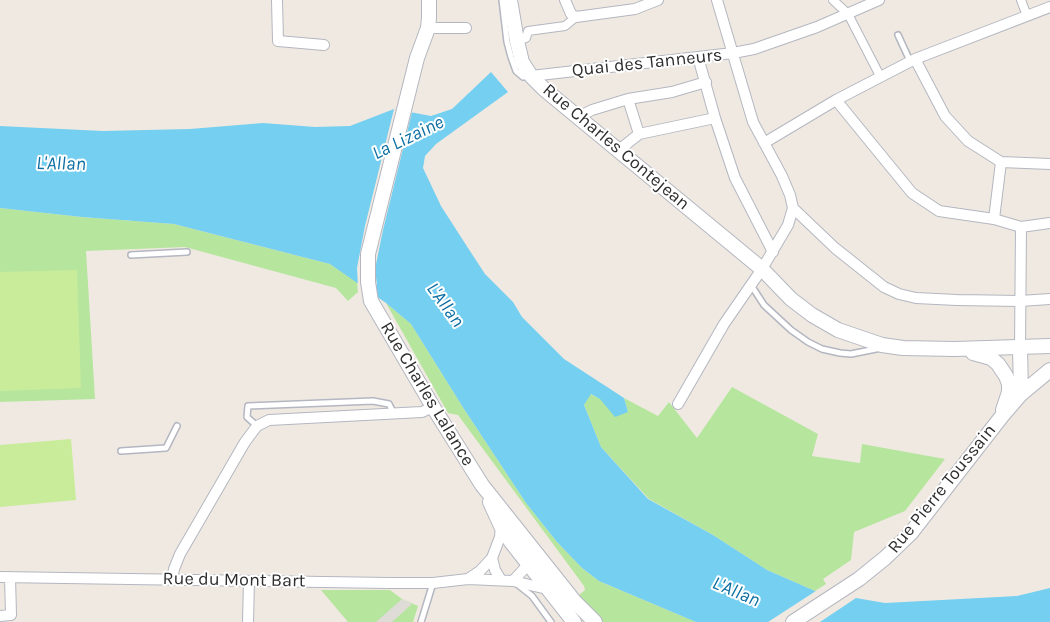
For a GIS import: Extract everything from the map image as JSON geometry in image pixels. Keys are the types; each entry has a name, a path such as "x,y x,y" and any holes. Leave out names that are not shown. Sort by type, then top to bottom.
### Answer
{"main road":[{"path":"428,28 430,18 429,0"},
{"name":"Rue Charles Contejean","path":"510,0 516,41 522,62 531,76 762,269 791,299 820,320 862,340 891,346 955,349"},
{"name":"Rue Charles Lalance","path":"428,28 417,58 368,254 368,282 373,304 433,407 482,485 529,552 574,602 595,622"},
{"path":"955,349 1050,346"},
{"path":"1020,348 1021,394"},
{"path":"955,349 991,358 998,364 1009,384 1009,392 1002,416"},
{"name":"Rue Pierre Toussain","path":"793,622 859,578 885,558 911,532 1021,394 1050,370"},
{"name":"Rue Charles Lalance","path":"482,485 501,526 511,542 529,552 548,590 574,622"}],"street":[{"path":"277,0 278,41 324,45"},
{"path":"565,0 571,14 576,17"},
{"path":"516,41 526,38 528,31 565,26 576,17 635,9 658,0"},
{"path":"678,404 724,324 762,269 788,226 793,208 782,176 753,122 717,0"},
{"path":"833,0 848,14 880,76"},
{"name":"Quai des Tanneurs","path":"531,76 754,49 817,27 879,0"},
{"path":"1022,0 1027,16"},
{"path":"764,143 836,100 912,60 1050,7"},
{"path":"428,28 466,28"},
{"path":"698,57 715,118 735,178 772,252"},
{"path":"912,60 954,128 968,141 1001,162 1050,164"},
{"path":"578,117 592,110 628,99 672,92 706,82"},
{"path":"628,99 639,134"},
{"path":"836,100 912,193 939,211 994,219 1021,227 1050,223"},
{"path":"619,150 639,134 715,118"},
{"path":"994,219 1001,162"},
{"path":"793,208 835,248 884,287 900,294 916,298 956,300 1050,299"},
{"path":"1020,348 1021,227"},
{"path":"172,580 180,554 257,426 269,420 422,412 433,407"},
{"path":"468,579 480,571 492,558 501,526"},
{"path":"496,548 511,542 529,552 524,569 513,581"},
{"path":"492,558 495,570 501,580"},
{"path":"0,616 11,615 5,577"},
{"name":"Rue du Mont Bart","path":"5,577 433,583 468,579 513,581 548,590"},
{"path":"248,622 249,581"}],"lane":[{"path":"502,0 507,42 516,71 523,76 531,76"},
{"path":"898,35 912,60"},
{"path":"130,254 187,252"},
{"path":"751,285 764,305 791,330 808,342 822,348 851,354 891,346"},
{"path":"257,426 247,417 248,406 374,401 389,404 394,414"},
{"path":"121,451 166,448 177,426"},
{"path":"513,581 532,596 551,622"},
{"path":"421,622 433,583"}],"green space":[{"path":"0,208 174,224 330,264 357,282 358,292 348,301 336,288 185,247 86,251 95,399 0,402"},
{"path":"77,270 81,388 0,391 0,272"},
{"path":"386,303 411,324 526,503 557,542 582,568 599,581 696,622 603,622 579,595 585,590 584,586 458,415 448,413"},
{"path":"732,387 818,434 812,456 860,463 862,444 945,459 905,511 854,532 851,560 823,579 826,584 815,591 767,570 713,535 649,499 601,447 584,405 590,394 628,412 624,398 658,416 669,402 697,438"},
{"path":"71,439 76,500 0,507 0,445"},
{"path":"321,590 390,590 402,599 418,606 413,622 348,622"}],"shaded area":[{"path":"402,599 412,604 392,622 376,622"}],"water":[{"path":"491,72 508,92 436,144 425,156 423,168 441,206 485,274 513,302 522,317 564,359 624,398 628,412 615,417 600,399 591,394 584,405 601,447 648,499 713,535 767,570 815,591 885,603 1017,596 1050,588 1050,622 696,622 599,581 582,568 557,542 526,503 411,324 386,303 330,264 174,224 0,208 0,126 103,131 190,129 263,123 315,127 350,126 394,109 431,116 452,109"}],"pier":[{"path":"394,109 412,112 375,269 377,285 358,286 357,268 365,226"},
{"path":"819,589 845,593 856,598 820,622 768,622"}],"water label":[{"name":"La Lizaine","path":"408,138"},
{"name":"L'Allan","path":"61,164"},
{"name":"L'Allan","path":"445,305"},
{"name":"L'Allan","path":"736,592"}]}
